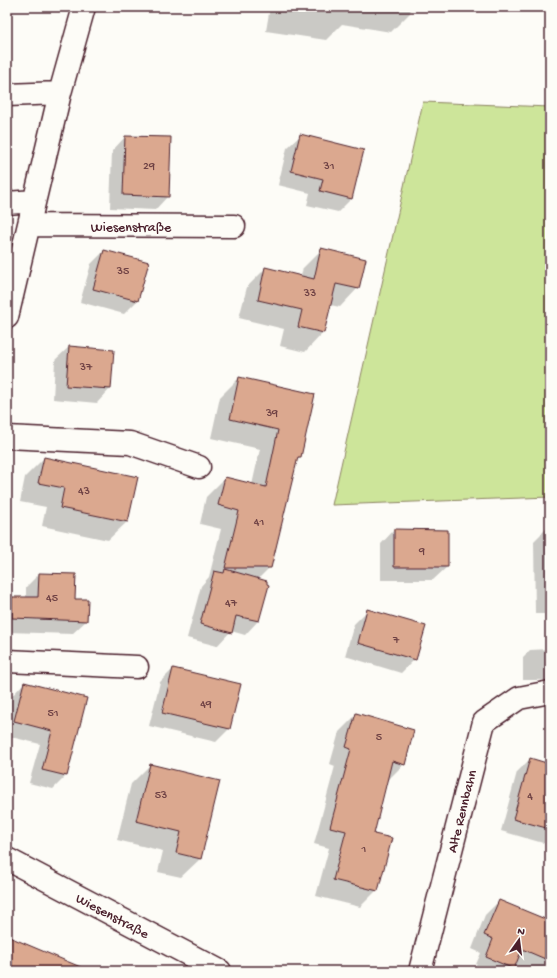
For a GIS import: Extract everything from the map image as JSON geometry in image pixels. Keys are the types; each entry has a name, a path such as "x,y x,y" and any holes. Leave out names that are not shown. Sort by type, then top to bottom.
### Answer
{"street":[{"path":"7,317 60,93 84,7"},
{"path":"7,95 60,93"},
{"path":"7,203 34,201"},
{"name":"Wiesenstraße","path":"29,225 234,226"},
{"path":"7,437 130,443 199,467"},
{"path":"7,661 137,667"},
{"name":"Alte Rennbahn","path":"420,971 484,722 519,698 550,692"},
{"name":"Wiesenstraße","path":"7,859 220,971"}],"green space":[{"path":"423,102 550,107 550,497 332,505"}],"building":[{"path":"300,134 364,150 352,199 320,191 323,179 291,171"},
{"path":"125,136 171,137 169,197 123,195"},
{"path":"321,248 366,259 359,289 336,284 324,333 298,327 302,310 258,300 265,267 314,279"},
{"path":"104,250 149,262 138,301 93,289"},
{"path":"69,346 114,350 111,389 66,386"},
{"path":"239,377 315,394 301,457 298,457 271,568 225,568 239,511 218,505 225,477 266,487 278,430 230,419"},
{"path":"44,457 138,477 128,522 60,508 64,488 38,483"},
{"path":"394,529 448,530 448,567 394,567"},
{"path":"225,569 267,581 267,584 269,585 259,621 236,616 232,633 200,624 214,571 224,573"},
{"path":"39,573 76,574 75,599 88,599 87,621 12,618 12,597 38,597"},
{"path":"367,609 426,626 416,660 358,643"},
{"path":"173,668 241,684 230,729 162,713"},
{"path":"24,682 87,698 67,776 42,770 52,731 14,721"},
{"path":"356,713 414,730 405,765 392,761 374,834 392,838 378,891 333,880 346,831 330,827 351,749 346,747"},
{"path":"530,758 550,764 550,829 513,819"},
{"path":"150,764 220,781 201,859 176,853 181,832 136,821"},
{"path":"499,900 550,921 550,961 522,949 514,969 486,957 493,939 484,935"},
{"path":"7,936 90,971 7,971"}]}
